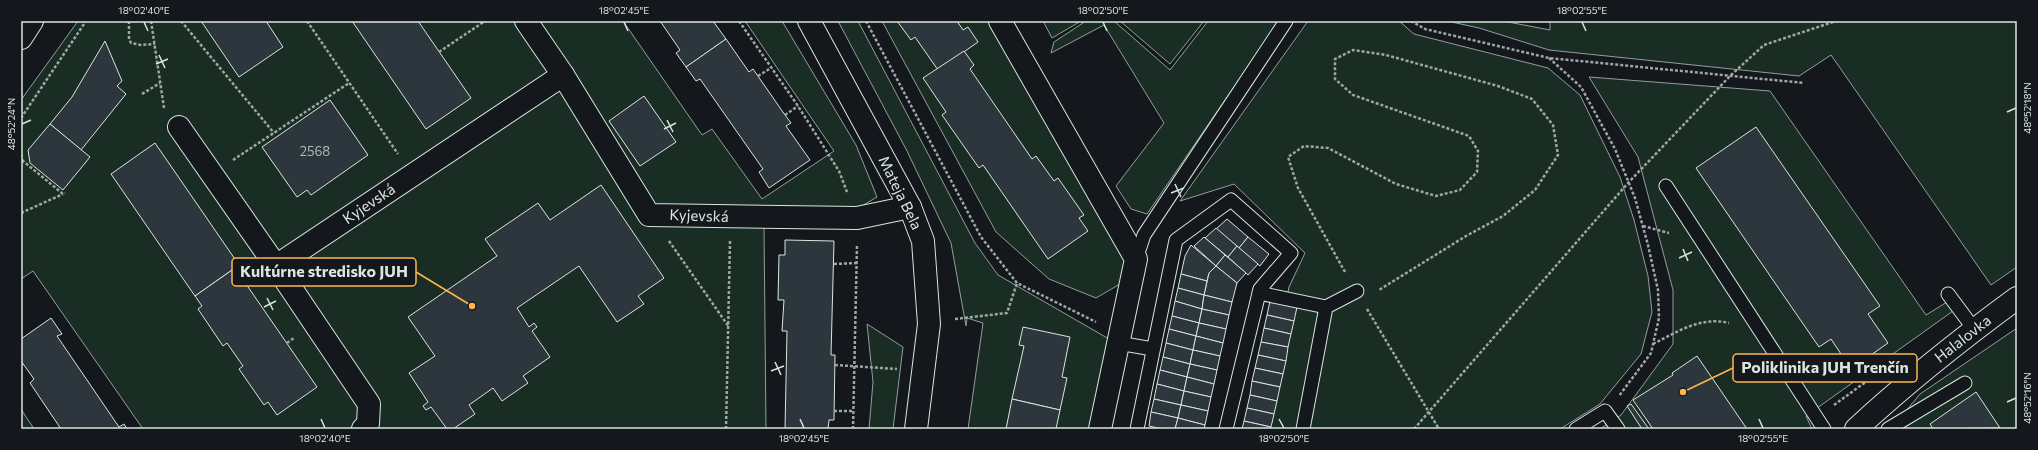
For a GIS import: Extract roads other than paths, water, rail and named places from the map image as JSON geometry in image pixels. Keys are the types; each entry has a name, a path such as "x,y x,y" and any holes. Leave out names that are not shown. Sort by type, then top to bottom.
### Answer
{"street":[{"path":"21,38 32,21"},
{"name":"Kyjevská","path":"526,21 563,75 650,214 730,217 857,218 910,207"},
{"name":"Mateja Bela","path":"809,21 910,207 923,241 929,324 916,429"},
{"path":"1000,21 1136,259 1100,429"},
{"name":"Kyjevská","path":"276,266 563,75"},
{"path":"180,127 369,404 368,424 363,429"},
{"name":"Halalovka","path":"1856,429 1899,389 1974,329 2017,298"}],"lane":[{"path":"1136,259 1144,235 1286,21"},
{"path":"1666,186 1824,429"},
{"path":"1137,429 1176,240 1231,200 1291,253 1260,289 1226,429"},
{"path":"1259,293 1326,308 1359,296"},
{"path":"1948,294 1974,329"},
{"path":"1303,429 1326,308"},
{"path":"1119,338 1153,349"},
{"path":"1888,429 1965,383"},
{"path":"1576,429 1605,411 1618,429"}],"place":[{"name":"Kultúrne stredisko JUH","path":"472,306"},
{"name":"Poliklinika JUH Trenčín","path":"1683,392"}]}
